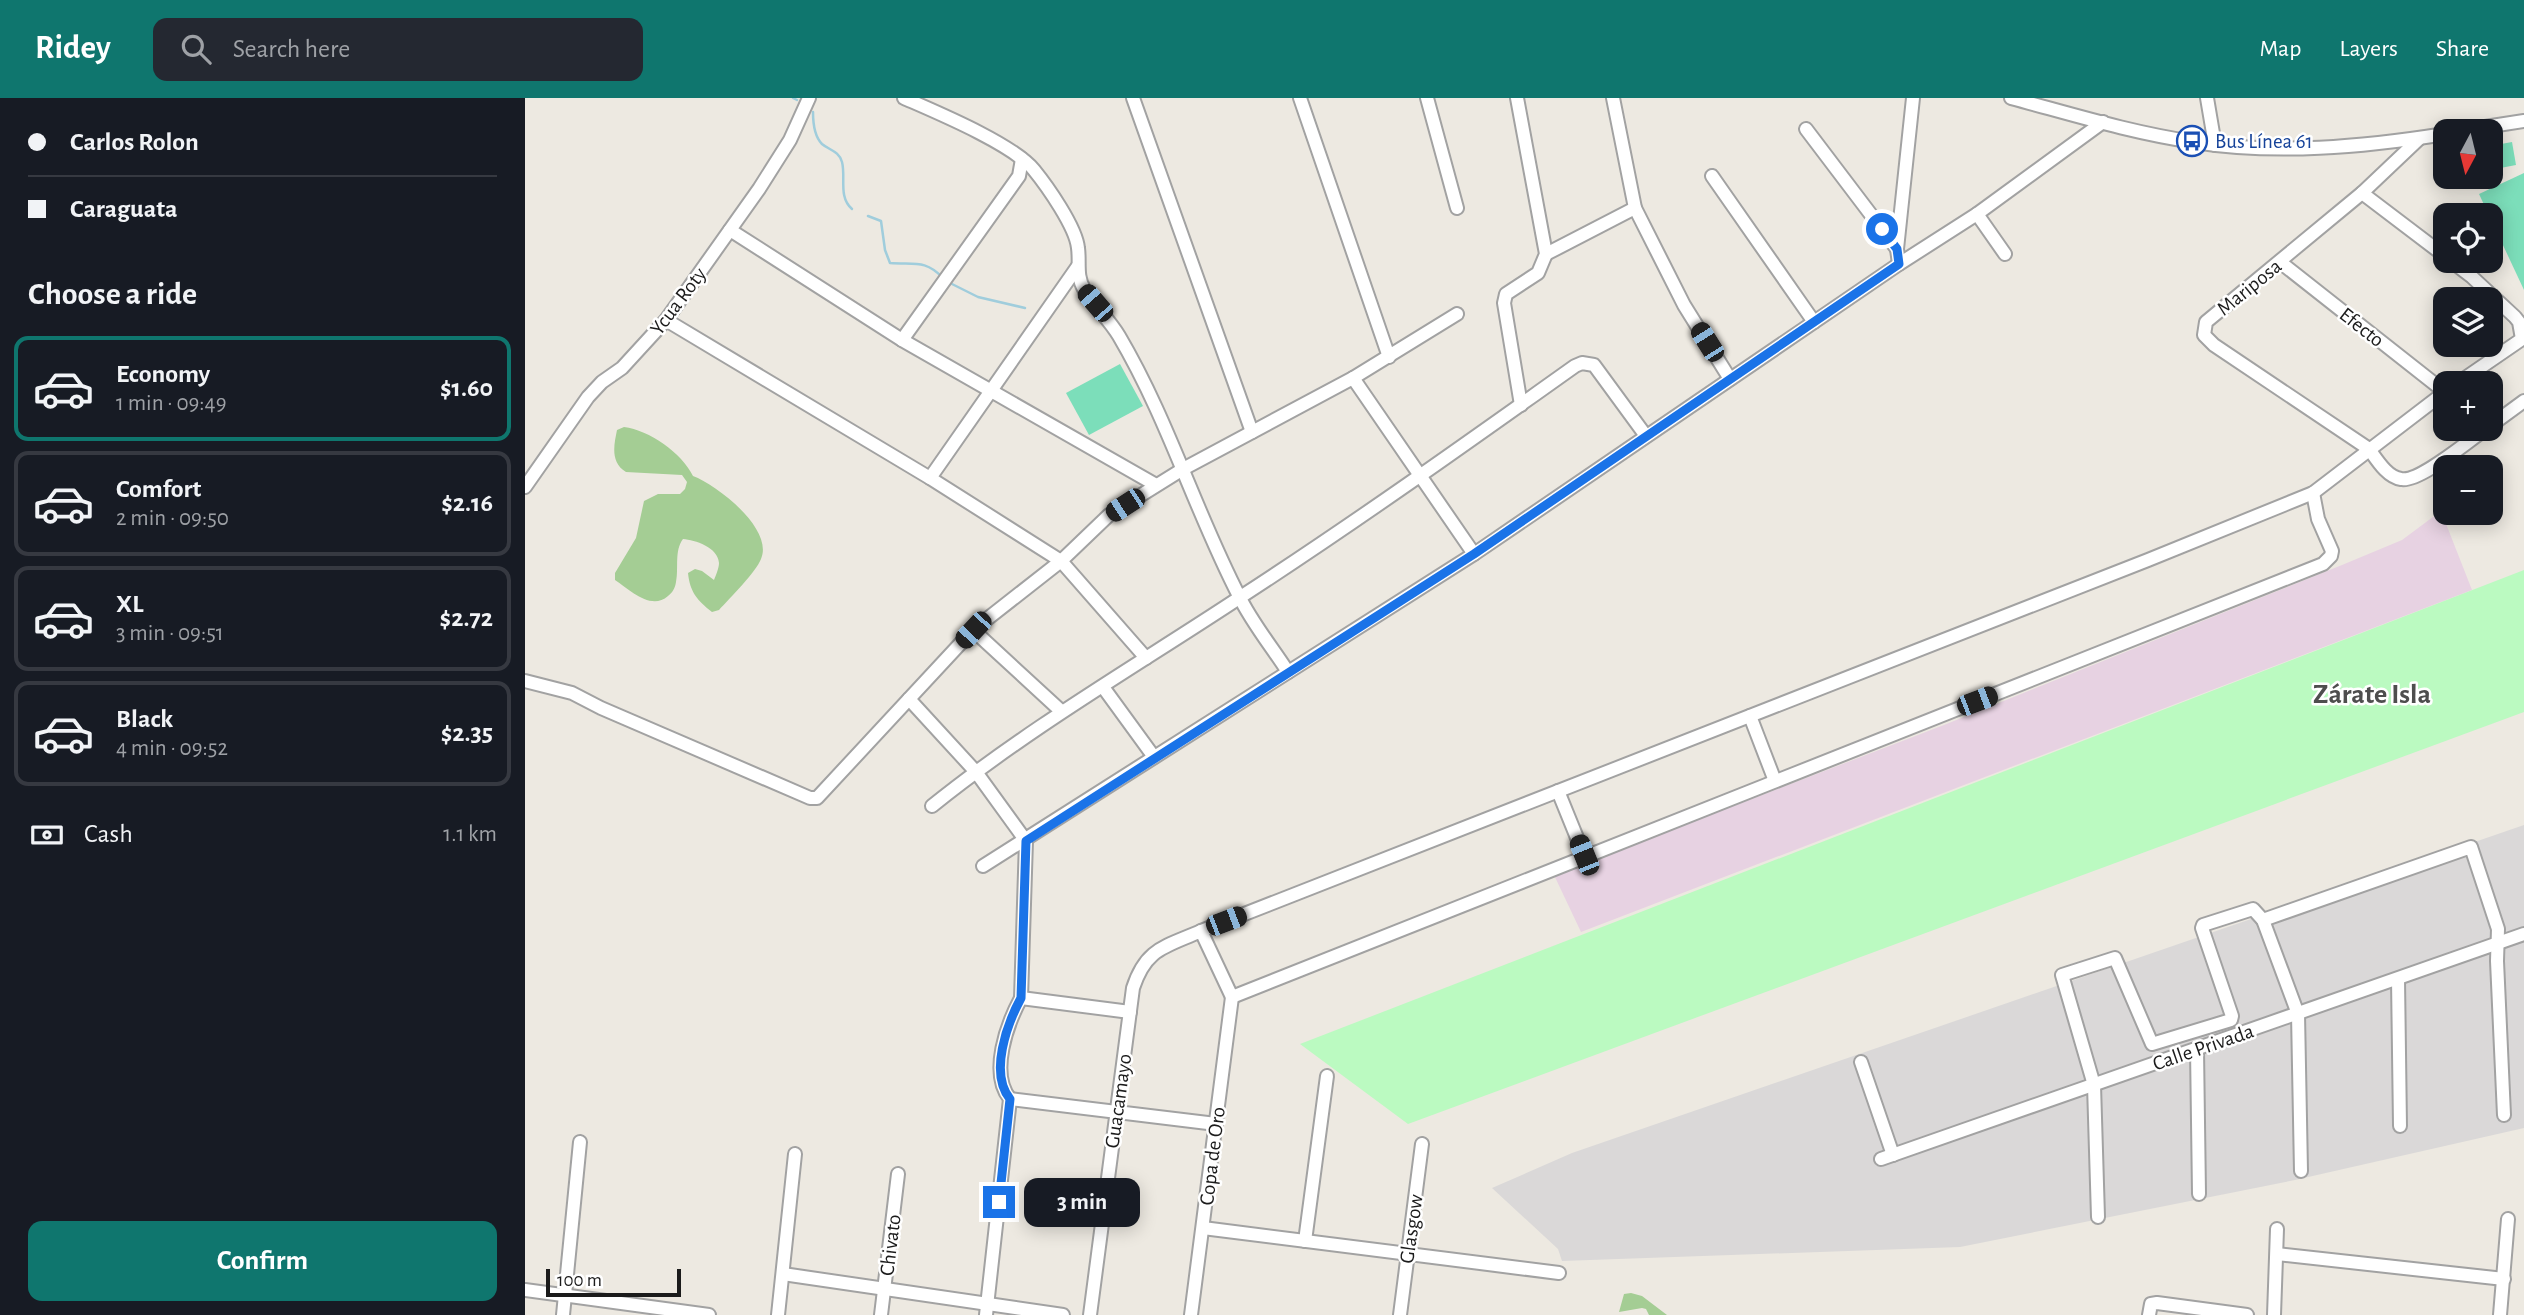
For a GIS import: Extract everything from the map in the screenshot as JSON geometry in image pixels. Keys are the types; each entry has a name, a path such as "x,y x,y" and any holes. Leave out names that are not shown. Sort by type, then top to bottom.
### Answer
{"street":[{"name":"Ycua Roty","path":"525,487 588,397 602,382 622,368 666,320 790,141 809,98"},
{"path":"904,98 968,128 1022,159 1033,169 1071,229 1079,246 1078,266 1084,289 1119,336 1178,454 1187,485 1240,598 1288,672"},
{"path":"1133,98 1252,432"},
{"path":"1300,98 1389,357"},
{"path":"1427,98 1457,208"},
{"path":"1517,98 1546,254 1538,273 1506,294 1504,303 1521,405"},
{"path":"1613,98 1635,208 1684,305 1730,379"},
{"path":"1899,264 1897,249 1913,98"},
{"path":"2011,98 2168,138 2215,145 2279,149 2433,136"},
{"path":"2207,98 2215,145"},
{"path":"2503,124 2524,121"},
{"path":"983,866 1474,554 1814,321 1977,214 2103,122"},
{"path":"1807,129 1897,249"},
{"name":"Mariposa","path":"2369,449 2214,345 2204,335 2206,322 2362,193 2420,138"},
{"path":"902,340 1019,176 1022,159"},
{"path":"1712,176 1814,321"},
{"path":"2362,193 2433,247"},
{"path":"1546,254 1635,208"},
{"path":"1977,214 2005,254"},
{"path":"730,230 902,340 1156,485"},
{"name":"Efecto","path":"2280,262 2433,383"},
{"path":"930,478 1078,266"},
{"path":"2465,273 2515,317 2519,322 2522,339 2475,371"},
{"path":"525,681 582,697 601,708 810,798 820,796 873,735 973,630 1061,562 1109,515 1183,469 1353,378 1457,314"},
{"path":"666,320 930,478 1061,562 1146,657"},
{"path":"932,806 1061,711 1103,687 1240,598 1575,366 1582,363 1594,365 1646,436"},
{"path":"1353,378 1474,554"},
{"name":"Guacamayo","path":"1090,1315 1133,989 1139,970 1155,951 2313,493 2433,401"},
{"path":"2503,416 2524,401"},
{"path":"2369,449 2385,470 2397,478 2414,478 2468,441"},
{"path":"1201,931 1232,997 1584,855 2323,564 2332,551 2318,519 2313,493"},
{"path":"973,630 1061,711"},
{"path":"1103,687 1154,757"},
{"path":"909,699 976,772 1026,841 1021,998 1012,1014 1002,1057 1004,1092 1010,1099 1216,1124"},
{"path":"1750,716 1775,781"},
{"path":"1558,791 1584,855"},
{"path":"2263,920 2469,847 2473,851 2498,929 2504,1115"},
{"path":"2098,1217 2094,1085 2063,974 2116,959 2150,1043 2232,1019 2201,928 2203,925 2253,909 2259,912 2263,920 2298,1014 2301,1171"},
{"name":"Calle Privada","path":"1861,1062 1887,1157 2524,934"},
{"path":"2398,979 2400,1126"},
{"name":"Copa de Oro","path":"1191,1315 1232,997"},
{"path":"1021,998 1130,1012"},
{"path":"2197,1049 2199,1194"},
{"path":"1305,1241 1327,1076"},
{"path":"986,1309 1010,1099"},
{"path":"563,1315 580,1142"},
{"name":"Glasgow","path":"1400,1315 1422,1144"},
{"path":"778,1315 795,1154"},
{"name":"Chivato","path":"881,1315 898,1174"},
{"path":"2500,1315 2508,1219"},
{"path":"1203,1228 1559,1273"},
{"path":"2274,1315 2277,1229"},
{"path":"2277,1254 2504,1279"},
{"path":"783,1274 884,1289 986,1309 1063,1315"},
{"path":"525,1290 671,1312 709,1315"},
{"path":"2149,1315 2151,1304 2157,1303 2247,1315"}],"shaded area":[{"path":"2433,517 2433,525 2446,525 2472,590 1581,932 1554,875 1944,725 2402,540"},
{"path":"2524,825 2524,1128 2295,1180 1960,1247 1562,1261 1558,1249 1492,1188 1572,1153"}],"green space":[{"path":"2512,142 2516,165 2503,168 2503,144"},
{"path":"2524,173 2524,290 2503,245 2503,203 2483,203 2479,194 2490,189 2503,189 2503,183"},
{"path":"1120,364 1143,406 1089,435 1066,393"},
{"path":"624,427 644,433 673,451 693,476 716,489 741,510 759,535 763,547 761,559 719,610 712,612 707,608 690,585 688,573 695,569 714,580 719,565 715,553 694,541 683,539 680,544 675,586 670,594 661,600 641,597 615,580 615,573 636,538 644,501 658,494 680,494 687,482 682,475 626,472 621,468 615,458 614,447 617,430"},
{"path":"2524,570 2524,712 1408,1124 1300,1044"},
{"path":"1624,1294 1642,1296 1667,1315 1649,1315 1646,1309 1642,1308 1619,1312"}],"waterway":[{"path":"793,98 797,100"},
{"path":"813,112 819,141 841,158 845,199 852,209"},
{"path":"868,216 881,221 885,250 890,263 925,265 943,278"},
{"path":"952,284 978,297 1025,308"}],"place":[{"name":"Bus Línea 61","path":"2192,141"}],"district":[{"name":"Zárate Isla","path":"2372,693"}],"route":[{"path":"999,1202 1010,1099 1004,1092 1002,1057 1012,1014 1021,998 1026,841 1474,554 1899,264 1897,249 1882,229"}]}
